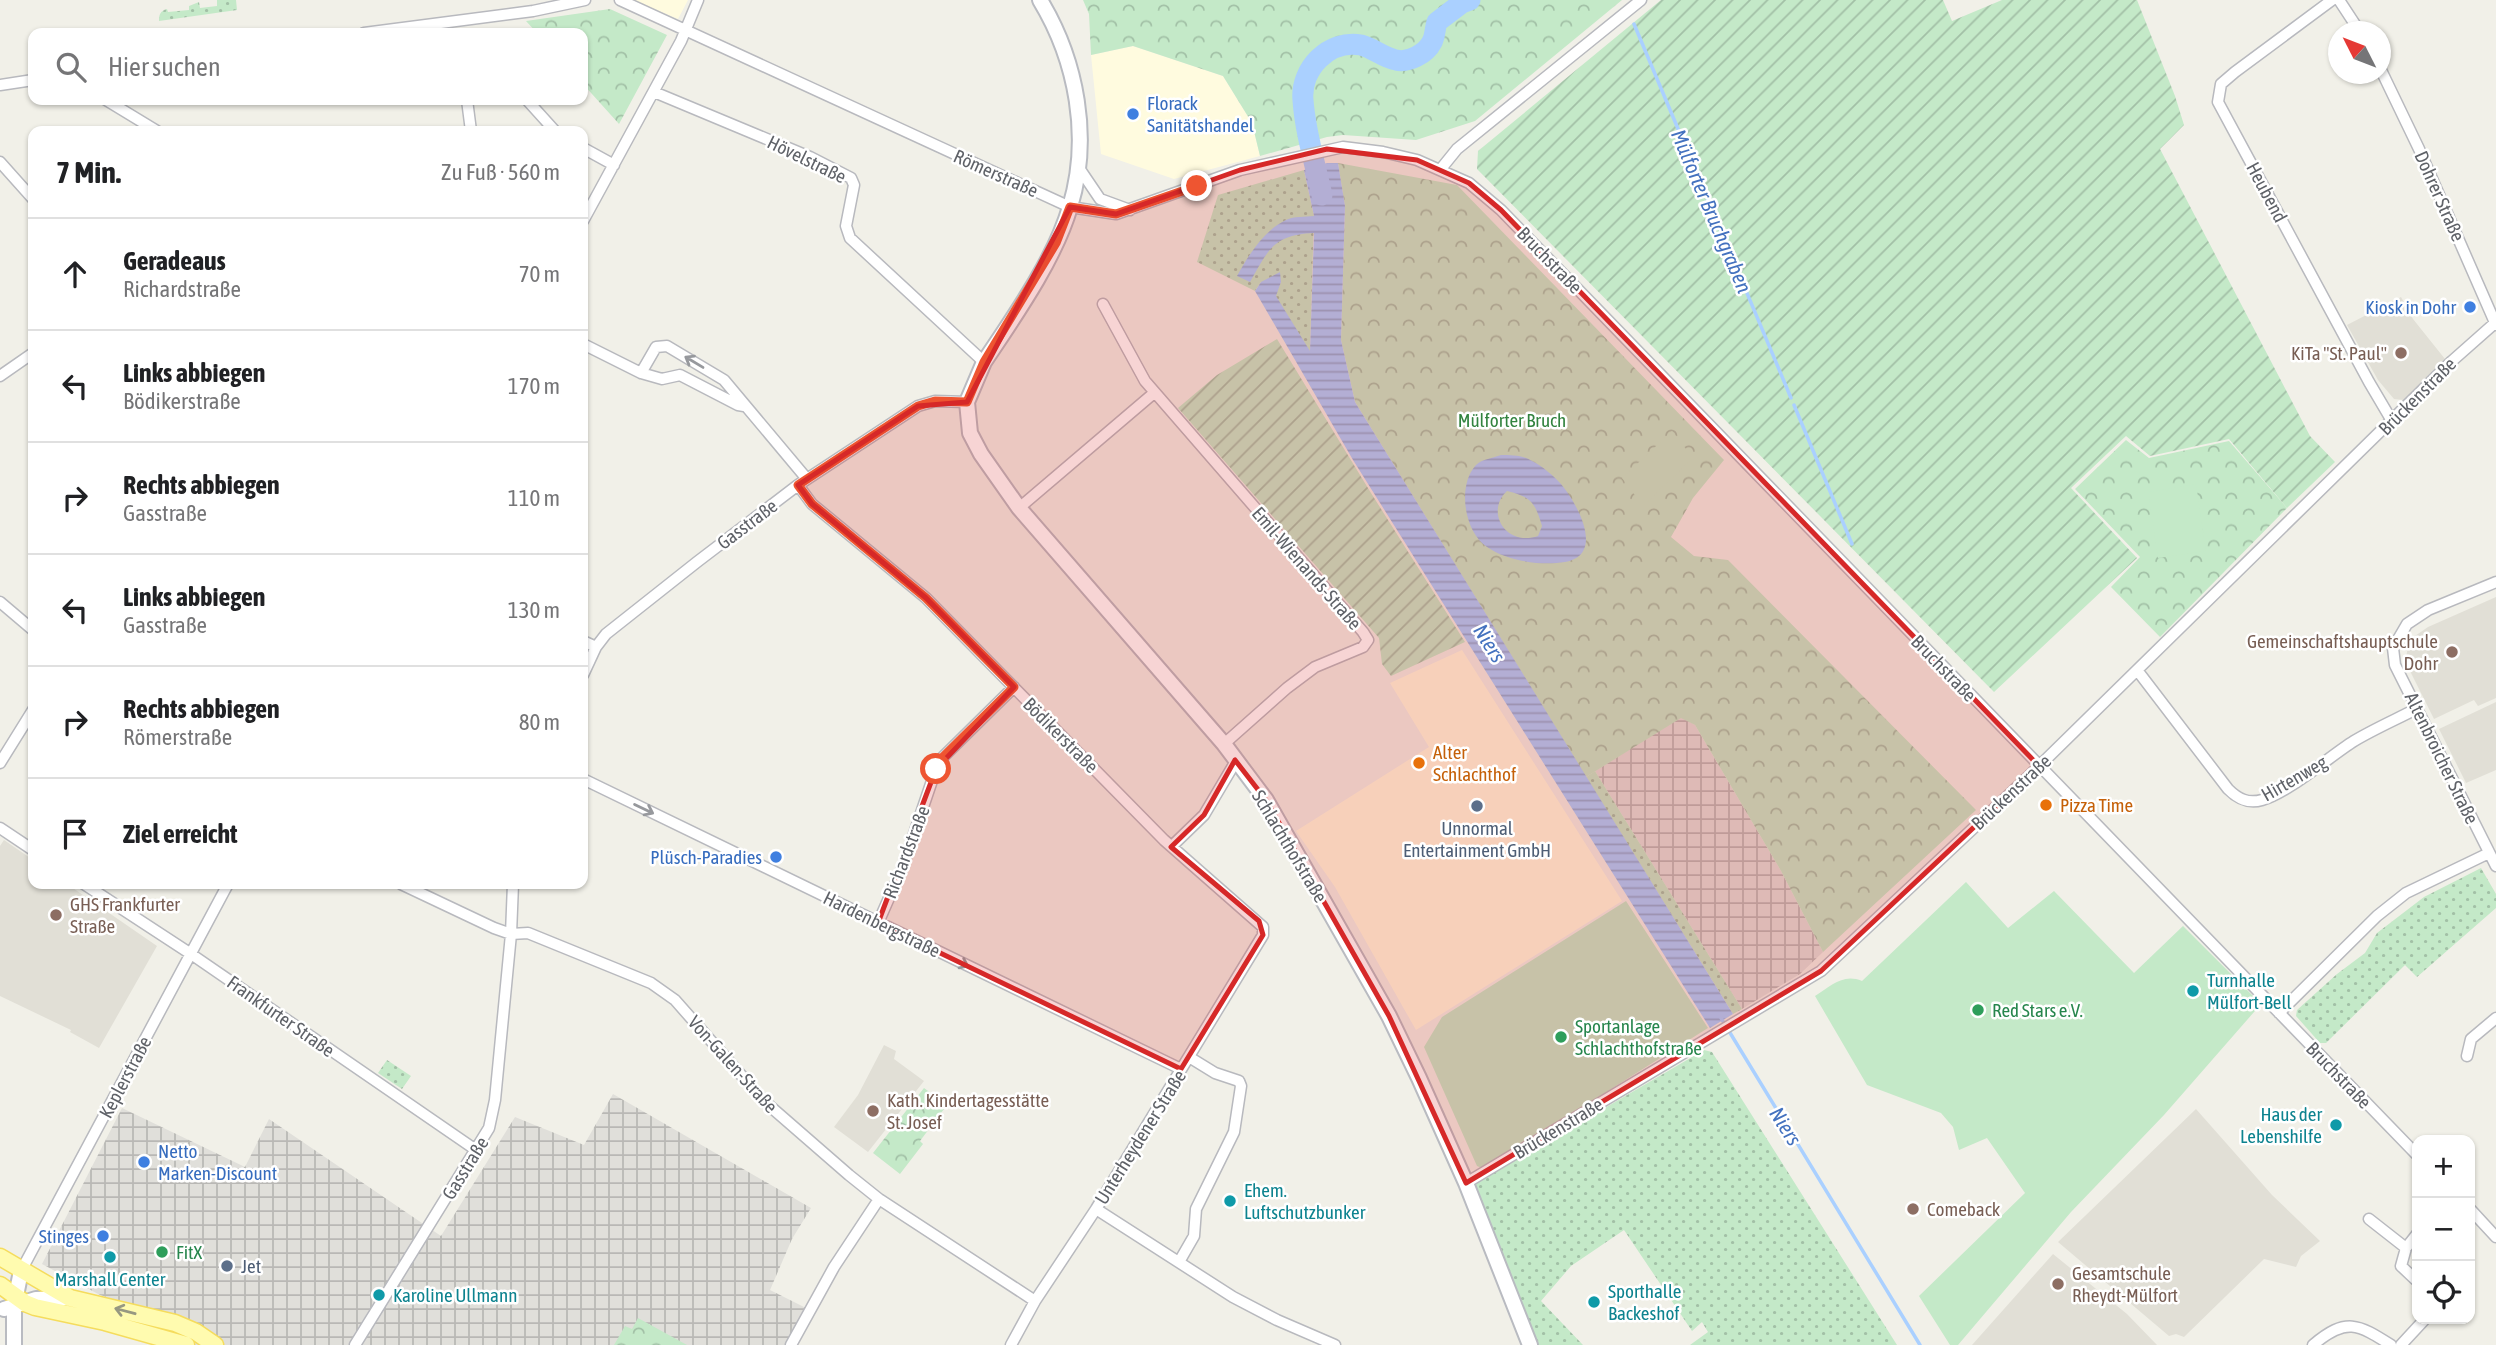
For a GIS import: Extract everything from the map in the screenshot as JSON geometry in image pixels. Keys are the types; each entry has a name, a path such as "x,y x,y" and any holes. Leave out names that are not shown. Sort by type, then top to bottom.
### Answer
{"main road":[{"path":"967,402 984,362 1051,253 1070,207 1079,168 1075,82 1064,45 1040,0"},
{"name":"Schlachthofstraße","path":"967,402 970,433 981,454 1019,508 1224,744 1266,800 1389,1016 1466,1183 1530,1345"},
{"path":"0,1257 70,1298"},
{"path":"14,1345 13,1307 21,1271"},
{"path":"0,1284 13,1307"},
{"path":"13,1307 36,1299 70,1298 174,1323 196,1332 215,1345"},
{"path":"13,1307 117,1325 186,1345"}],"street":[{"path":"399,28 533,11 585,0"},
{"name":"Römerstraße","path":"621,0 1070,207 1116,214 1240,170 1343,147 1417,160 1469,183"},
{"path":"588,212 687,30 698,0"},
{"path":"1440,170 1457,149 1640,0"},
{"name":"Heubend","path":"2332,0 2221,84 2218,102 2392,421"},
{"path":"2339,0 2353,21"},
{"path":"454,20 456,28"},
{"path":"0,85 28,81"},
{"name":"Dohrer Straße","path":"2389,84 2496,323"},
{"name":"Hövelstraße","path":"654,92 810,157 851,178 855,185 846,226 850,238 984,362"},
{"path":"114,105 149,126"},
{"path":"468,105 470,126"},
{"path":"532,105 550,126"},
{"path":"588,151 614,165"},
{"path":"0,162 28,193"},
{"path":"1079,168 1100,199 1131,210"},
{"name":"Bruchstraße","path":"1469,183 1511,220 2412,1150"},
{"name":"Emil-Wienands-Straße","path":"1103,304 1154,393 1355,622 1367,640 1363,647 1315,667 1224,744"},
{"name":"Brückenstraße","path":"1466,1183 1821,971 2039,766 2479,335 2496,323"},
{"path":"588,346 641,373 662,379 680,375 738,405 745,406"},
{"name":"Bödikerstraße","path":"641,373 656,347 667,346 724,380 803,482 812,504 926,598 1172,846 1263,927"},
{"path":"0,376 28,356"},
{"path":"1019,508 1154,393"},
{"name":"Gasstraße","path":"588,665 607,634 803,482 918,406 935,401 967,402"},
{"name":"Altenbroicher Straße","path":"2496,582 2428,610 2407,624 2393,648 2395,665 2496,866"},
{"path":"0,601 28,626"},
{"path":"588,644 596,648"},
{"name":"Hirtenweg","path":"2137,670 2228,789 2239,799 2250,802 2264,800 2356,740 2418,708"},
{"name":"Richardstraße","path":"878,922 903,866 942,758 1014,687"},
{"path":"0,763 28,718"},
{"path":"1172,846 1204,816 1236,761"},
{"name":"Hardenbergstraße","path":"588,781 1181,1069"},
{"path":"0,828 28,847"},
{"path":"2279,1013 2377,916 2406,893 2489,853"},
{"name":"Frankfurter Straße","path":"92,889 191,954 475,1150"},
{"name":"Keplerstraße","path":"21,1271 225,889"},
{"name":"Von-Galen-Straße","path":"412,889 494,928 511,934 528,933 651,983 676,1000 764,1101 879,1199 1035,1301"},
{"name":"Gasstraße","path":"355,1345 489,1128 495,1100 513,889"},
{"name":"Unterheydener Straße","path":"1011,1345 1035,1301 1096,1209 1189,1058 1263,935 1263,927"},
{"path":"2466,1056 2471,1039 2496,1018"},
{"path":"1179,1262 1194,1236 1196,1209 1234,1132 1241,1086 1238,1081 1215,1073 1189,1058"},
{"path":"791,1345 834,1267 879,1199"},
{"path":"1096,1209 1233,1297 1335,1345"},
{"path":"2475,1214 2496,1237"},
{"path":"2369,1219 2406,1248"},
{"path":"2412,1240 2406,1248 2400,1266 2412,1277"},
{"path":"2401,1345 2421,1324"},
{"path":"2313,1345 2333,1331 2346,1326 2362,1327 2391,1345"}],"highlighted area":[{"path":"1327,149 1417,160 1469,183 1501,210 2039,766 1821,971 1466,1183 1389,1016 1266,800 1235,760 1204,815 1171,847 1259,921 1263,935 1181,1069 878,923 936,769 1014,687 926,598 812,504 798,485 918,406 967,402 1070,207 1116,214 1240,170"}],"shaded area":[{"path":"633,0 688,0 678,19"},
{"path":"1133,46 1223,76 1252,123 1260,156 1174,179 1101,154 1091,55"},
{"name":"KiTa \"St. Paul\"","path":"2401,297 2413,319 2445,359 2404,400 2394,399 2378,380 2347,325"},
{"name":"Gemeinschaftshauptschule Dohr","path":"2496,597 2496,698 2478,706 2474,700 2434,719 2410,671 2406,658 2408,646 2415,636 2428,627"},
{"path":"1462,650 1622,901 1416,1030 1335,887 1296,831 1429,747 1390,683"},
{"path":"2496,702 2496,770 2466,783 2439,729"},
{"path":"1681,717 1695,725 1781,871 1823,952 1800,974 1742,1009 1595,771"},
{"name":"GHS Frankfurter Straße","path":"4,840 28,857 28,889 74,889 157,946 99,1048 70,1032 71,1030 0,996 0,846"},
{"name":"Kath. Kindertagesstätte St. Josef","path":"884,1045 896,1051 894,1059 924,1081 868,1152 834,1127 858,1095"},
{"path":"613,1094 811,1208 792,1239 770,1290 812,1311 794,1345 177,1345 187,1322 100,1295 42,1264 122,1108 245,1167 269,1119 441,1236 515,1117 584,1145"},
{"path":"2196,1109 2272,1195 2320,1241 2301,1256 2296,1267 2264,1259 2184,1337 2176,1334 2169,1336 2058,1242"},
{"name":"Gesamtschule Rheydt-Mülfort","path":"2053,1254 2127,1314 2157,1345 1972,1345"}],"green space":[{"path":"217,0 236,0 237,10 159,21 160,14 167,9 168,12 189,10 189,6 199,2 200,8 217,6"},
{"path":"1083,0 1622,0 1475,121 1416,140 1343,135 1260,156 1252,123 1223,76 1133,46 1091,55 1089,14"},
{"path":"1661,0 1943,0 1952,21 2002,0 2137,0 2184,125 2160,149 2310,436 2335,462 2287,508 2229,439 2150,456 2126,436 2071,488 2137,558 1994,692 1477,169 1478,151"},
{"path":"610,9 667,35 619,124 588,90 588,28 532,28 526,21"},
{"name":"Mülforter Bruch","path":"1338,163 1457,185 1724,460 1693,498 1671,537 1694,556 1728,560 1976,810 1823,952 1781,871 1695,725 1681,718 1586,777 1355,402 1341,340 1345,207"},
{"path":"1304,170 1314,216 1310,352 1275,296 1281,282 1261,282 1255,291 1197,262 1218,195"},
{"path":"1277,339 1465,642 1391,676 1382,664 1379,638 1178,408 1217,375"},
{"path":"1672,431 1693,458 1643,506 1622,478"},
{"path":"2126,440 2149,458 2229,441 2287,508 2160,637 2111,587 2140,557 2075,489"},
{"path":"2196,484 2206,551 2158,558 2148,492"},
{"path":"1595,771 1742,1009 1733,1014 1586,777"},
{"path":"2481,868 2496,894 2496,908 2417,977 2405,965 2326,1043 2320,1043 2296,1016 2297,1010 2365,953 2377,933 2424,897"},
{"path":"1966,882 2008,928 2054,891 2134,973 2183,926 2261,1004 2164,1115 2071,1212 1958,1345 1950,1345 1919,1296 2025,1193 1987,1138 1959,1150 1953,1127 1941,1113 1867,1085 1815,996 1843,980 1862,981"},
{"name":"Sportanlage Schlachthofstraße","path":"1626,901 1708,1028 1484,1169 1477,1166 1424,1047 1442,1017"},
{"path":"1704,1050 1712,1052 1897,1345 1690,1345 1708,1332 1702,1322 1692,1331 1624,1230 1571,1266 1541,1301 1583,1345 1538,1345 1468,1188"},
{"path":"387,1060 411,1076 402,1089 378,1073"},
{"path":"924,1088 947,1105 920,1141 923,1144 900,1174 873,1153"},
{"path":"638,1318 687,1345 614,1345 625,1326 632,1329"}],"water":[{"path":"1327,163 1338,163 1345,206 1341,340 1355,402 1733,1014 1710,1028 1353,460 1255,291 1261,282 1280,272 1281,282 1276,296 1310,351 1314,233 1289,237 1274,246 1250,282 1237,276 1252,252 1278,224 1296,217 1314,216 1304,170"},
{"path":"1501,455 1528,459 1544,468 1561,484 1574,503 1584,528 1584,550 1577,557 1565,562 1535,563 1504,556 1479,540 1468,520 1466,484 1476,465","holes":["1507,491 1515,493 1534,506 1542,526 1538,536 1516,536 1502,525 1498,517 1501,499"]}],"waterway":[{"name":"Niers","path":"1322,195 1308,136 1303,100 1303,88 1312,67 1328,52 1349,44 1365,46 1396,60 1416,57 1432,42 1437,22 1470,0"},
{"name":"Mülforter Bruchgraben","path":"1634,24 1791,398"},
{"name":"Mülforter Bruchgraben","path":"1794,405 1852,544"},
{"name":"Niers","path":"1721,1018 1920,1345"}],"place":[{"name":"Florack Sanitätshandel","path":"1133,114"},
{"name":"Kiosk in Dohr","path":"2470,307"},
{"name":"KiTa \"St. Paul\"","path":"2401,353"},
{"name":"Gemeinschaftshauptschule Dohr","path":"2452,652"},
{"name":"Alter Schlachthof","path":"1419,763"},
{"name":"Pizza Time","path":"2046,805"},
{"name":"Unnormal Entertainment GmbH","path":"1477,806"},
{"name":"Plüsch-Paradies","path":"776,857"},
{"name":"GHS Frankfurter Straße","path":"56,915"},
{"name":"Turnhalle Mülfort-Bell","path":"2193,991"},
{"name":"Red Stars e.V.","path":"1978,1010"},
{"name":"Sportanlage Schlachthofstraße","path":"1561,1037"},
{"name":"Kath. Kindertagesstätte St. Josef","path":"873,1111"},
{"name":"Haus der Lebenshilfe","path":"2336,1125"},
{"name":"Netto Marken-Discount","path":"144,1162"},
{"name":"Ehem. Luftschutzbunker","path":"1230,1201"},
{"name":"Comeback","path":"1913,1209"},
{"name":"Stinges","path":"103,1236"},
{"name":"FitX","path":"162,1252"},
{"name":"Marshall Center","path":"110,1257"},
{"name":"Jet","path":"227,1266"},
{"name":"Gesamtschule Rheydt-Mülfort","path":"2058,1284"},
{"name":"Karoline Ullmann","path":"379,1295"},
{"name":"Sporthalle Backeshof","path":"1594,1302"}],"route":[{"path":"936,769 942,758 1014,687 926,598 812,504 798,485 918,406 935,401 967,402 984,362 1056,243 1070,207 1116,214 1197,186"}]}
